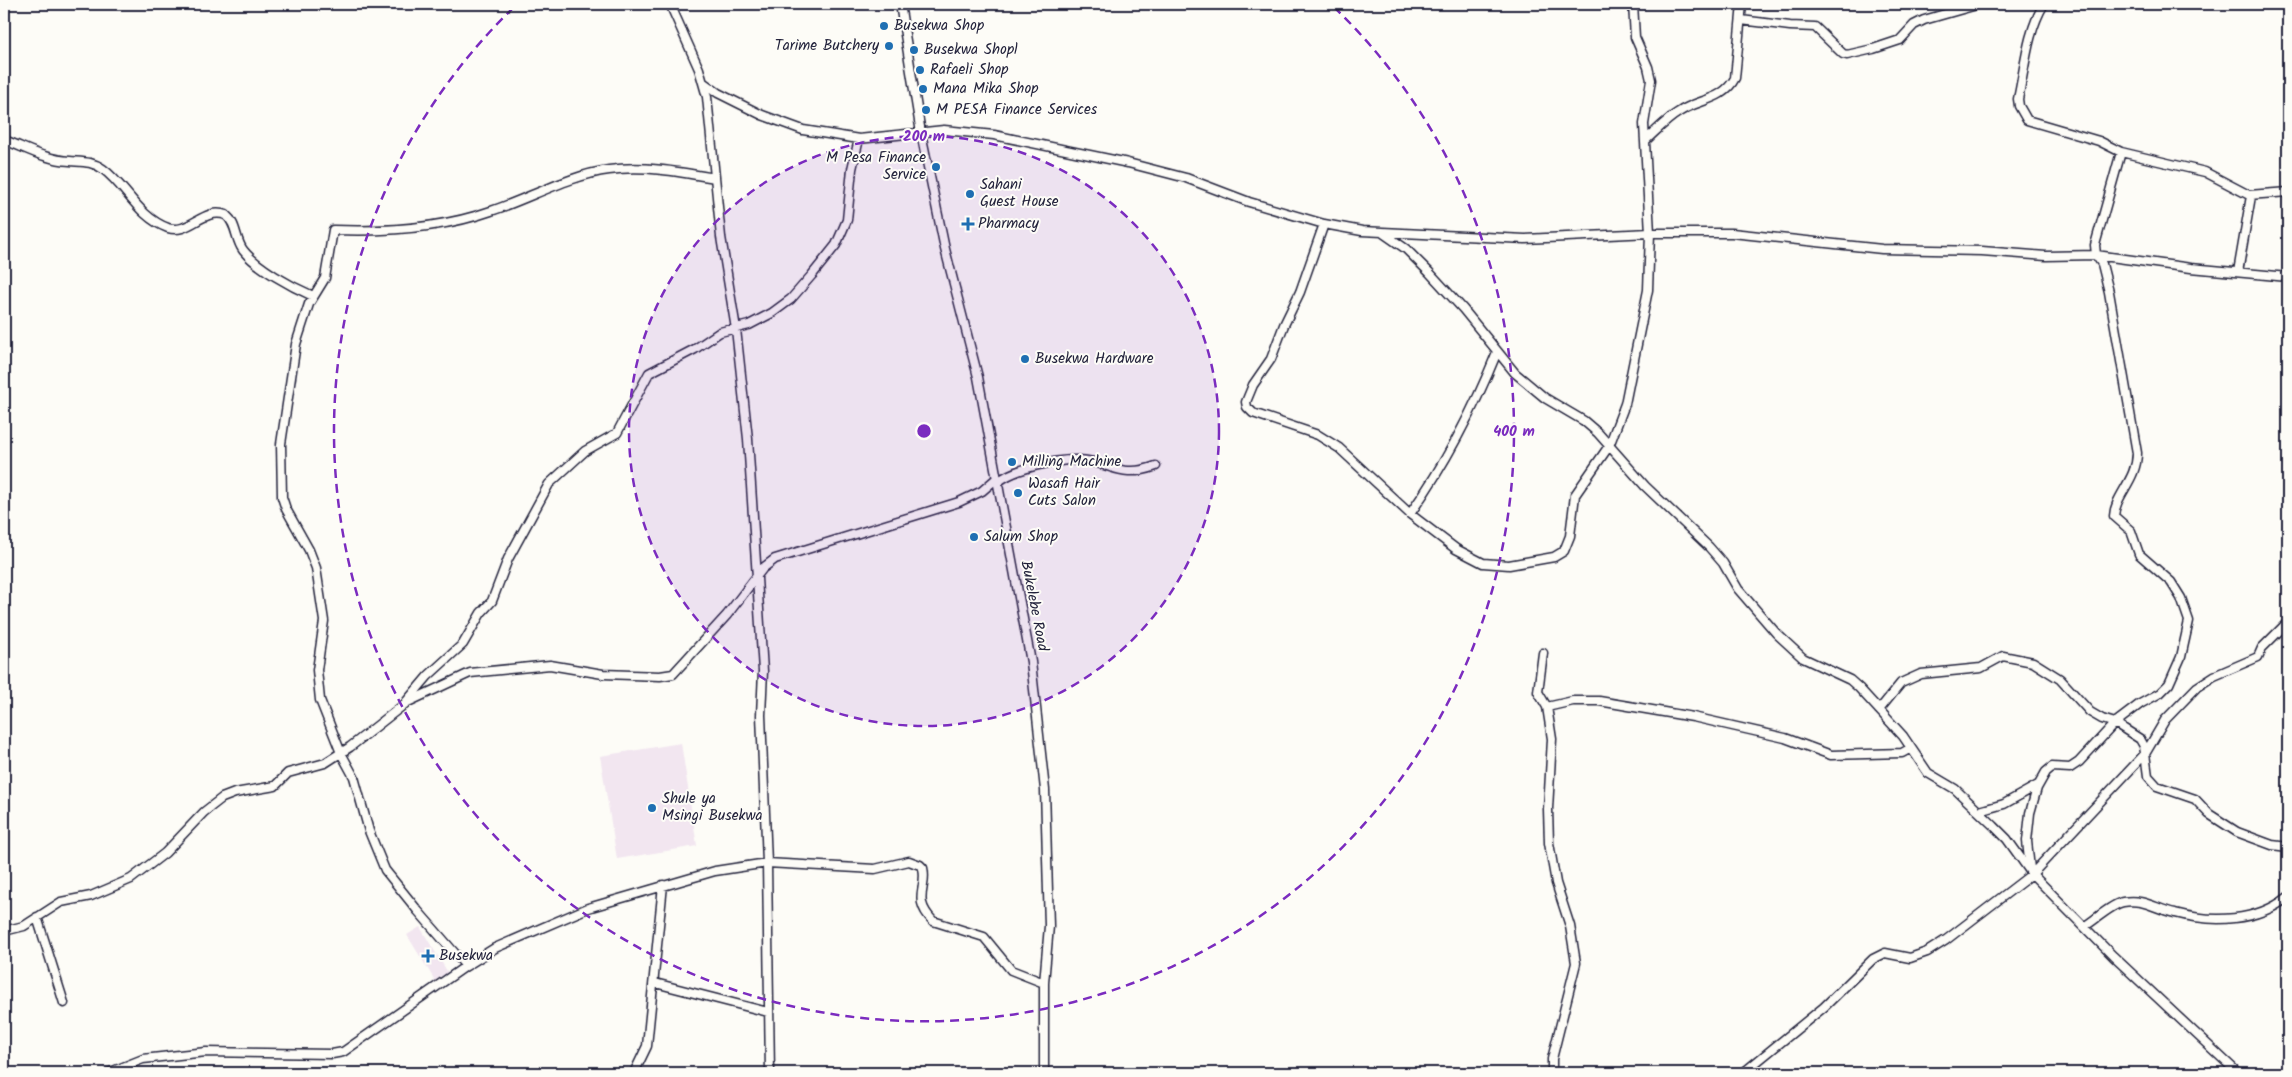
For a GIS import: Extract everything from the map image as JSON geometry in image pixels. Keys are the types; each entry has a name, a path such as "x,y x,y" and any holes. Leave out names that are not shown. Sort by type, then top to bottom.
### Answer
{"street":[{"path":"670,4 704,83 721,237 736,329 748,439 756,577 763,656 761,715 767,863 770,1073"},
{"name":"Bukelebe Road","path":"900,4 921,133 946,249 978,377 1031,662 1045,790 1049,926 1044,983 1044,1073"},
{"path":"1324,224 1312,261 1299,295 1284,325 1278,345 1267,366 1253,385 1246,405 1253,413 1318,435 1339,448 1410,514 1456,549 1483,563 1509,565 1554,557 1564,551 1569,541 1575,495 1609,446 1630,386 1648,290 1650,233 1644,117 1651,80 1648,68 1634,37 1633,4"},
{"path":"1646,140 1678,112 1716,97 1730,87 1734,78 1742,20 1742,4"},
{"path":"1742,20 1815,27 1843,54 1847,55 1874,49 1900,40 1914,25 1924,20 1980,4"},
{"path":"2044,4 2038,14 2031,34 2018,100 2027,120 2099,141 2121,152 2205,172 2251,196 2288,192"},
{"path":"704,83 734,101 784,124 810,131 859,138 944,130 974,132 1102,156 1186,178 1249,202 1324,224 1383,233 1524,239 1650,233 1732,233 1882,250 1982,251 2046,256 2096,255 2288,277"},
{"path":"406,703 428,676 463,644 495,595 508,559 549,484 585,451 617,433 649,373 695,349 720,332 760,321 791,299 836,245 849,209 852,169 859,138"},
{"path":"4,140 48,158 90,162 97,165 143,211 169,228 181,228 210,214 226,215 232,221 243,250 250,258 299,290 313,296"},
{"path":"2031,872 2026,841 2030,813 2039,784 2046,772 2052,767 2070,768 2079,762 2115,723 2140,704 2160,693 2169,684 2181,657 2189,621 2182,598 2171,582 2139,554 2134,546 2133,534 2114,516 2135,471 2136,453 2109,292 2102,264 2096,255 2095,245 2121,152"},
{"path":"466,966 418,911 386,870 369,831 354,777 341,753 324,713 318,685 318,658 324,621 316,568 305,541 284,504 281,488 283,422 296,344 313,296 325,278 333,230 392,230 467,219 517,202 546,189 608,170 638,169 715,178"},
{"path":"2238,272 2251,196"},
{"path":"1383,233 1406,249 1429,272 1463,309 1515,373 1545,398 1584,421 1609,446 1645,486 1723,563 1738,589 1780,637 1803,658 1850,680 1903,736 1928,773 1955,789 1979,811 2007,839 2031,872 2113,956 2238,1073"},
{"path":"1410,514 1426,492 1470,416 1497,352"},
{"path":"4,931 24,926 61,902 91,896 130,879 165,853 204,812 222,798 235,793 275,786 288,773 325,763 406,703 464,676 482,670 550,665 603,674 660,676 673,674 727,615 756,577 775,559 959,502 1010,474 1078,460 1128,472 1142,471 1156,466"},
{"path":"1743,1073 1824,1007 1873,959 1885,954 1910,958 1927,952 1946,940 2031,872 2145,754 2165,720 2196,687 2214,676 2258,657 2262,648 2288,622"},
{"path":"1543,653 1538,692 1547,707 1552,739 1548,809 1549,843 1556,883 1572,934 1576,964 1552,1059 1552,1073"},
{"path":"1879,710 1893,691 1908,678 1921,674 1981,668 2003,656 2033,662 2060,679 2090,712 2102,719 2115,723 2140,739 2144,746 2148,776 2157,786 2195,799 2209,814 2237,832 2272,845 2288,847"},
{"path":"1547,707 1573,701 1599,701 1694,717 1785,738 1831,755 1902,753 1911,748"},
{"path":"1979,811 2004,804 2039,784"},
{"path":"108,1073 142,1059 206,1052 323,1054 343,1052 466,966 531,931 580,911 663,885 715,871 767,863 875,869 899,862 914,862 923,868 924,873 920,896 927,915 933,921 984,937 1011,970 1044,983"},
{"path":"634,1073 647,1046 655,983 663,885"},
{"path":"2085,926 2121,902 2146,902 2175,913 2205,918 2241,918 2256,914 2288,897"},
{"path":"38,917 64,1003"},
{"path":"655,983 768,1012"}],"shaded area":[{"path":"681,743 697,846 617,859 600,756"},
{"name":"Busekwa","path":"420,927 450,976 437,984 407,935"}],"place":[{"name":"Busekwa Shop","path":"884,26"},
{"name":"Tarime Butchery","path":"889,46"},
{"name":"Busekwa Shopl","path":"914,50"},
{"name":"Rafaeli Shop","path":"920,70"},
{"name":"Mana Mika Shop","path":"923,89"},
{"name":"M PESA Finance Services","path":"926,110"},
{"name":"M Pesa Finance Service","path":"936,167"},
{"name":"Sahani Guest House","path":"970,194"},
{"name":"Pharmacy","path":"968,224"},
{"name":"Busekwa Hardware","path":"1025,359"},
{"name":"Milling Machine","path":"1012,462"},
{"name":"Wasafi Hair Cuts Salon","path":"1018,493"},
{"name":"Salum Shop","path":"974,537"},
{"name":"Shule ya Msingi Busekwa","path":"652,808"},
{"name":"Busekwa","path":"428,956"}]}
